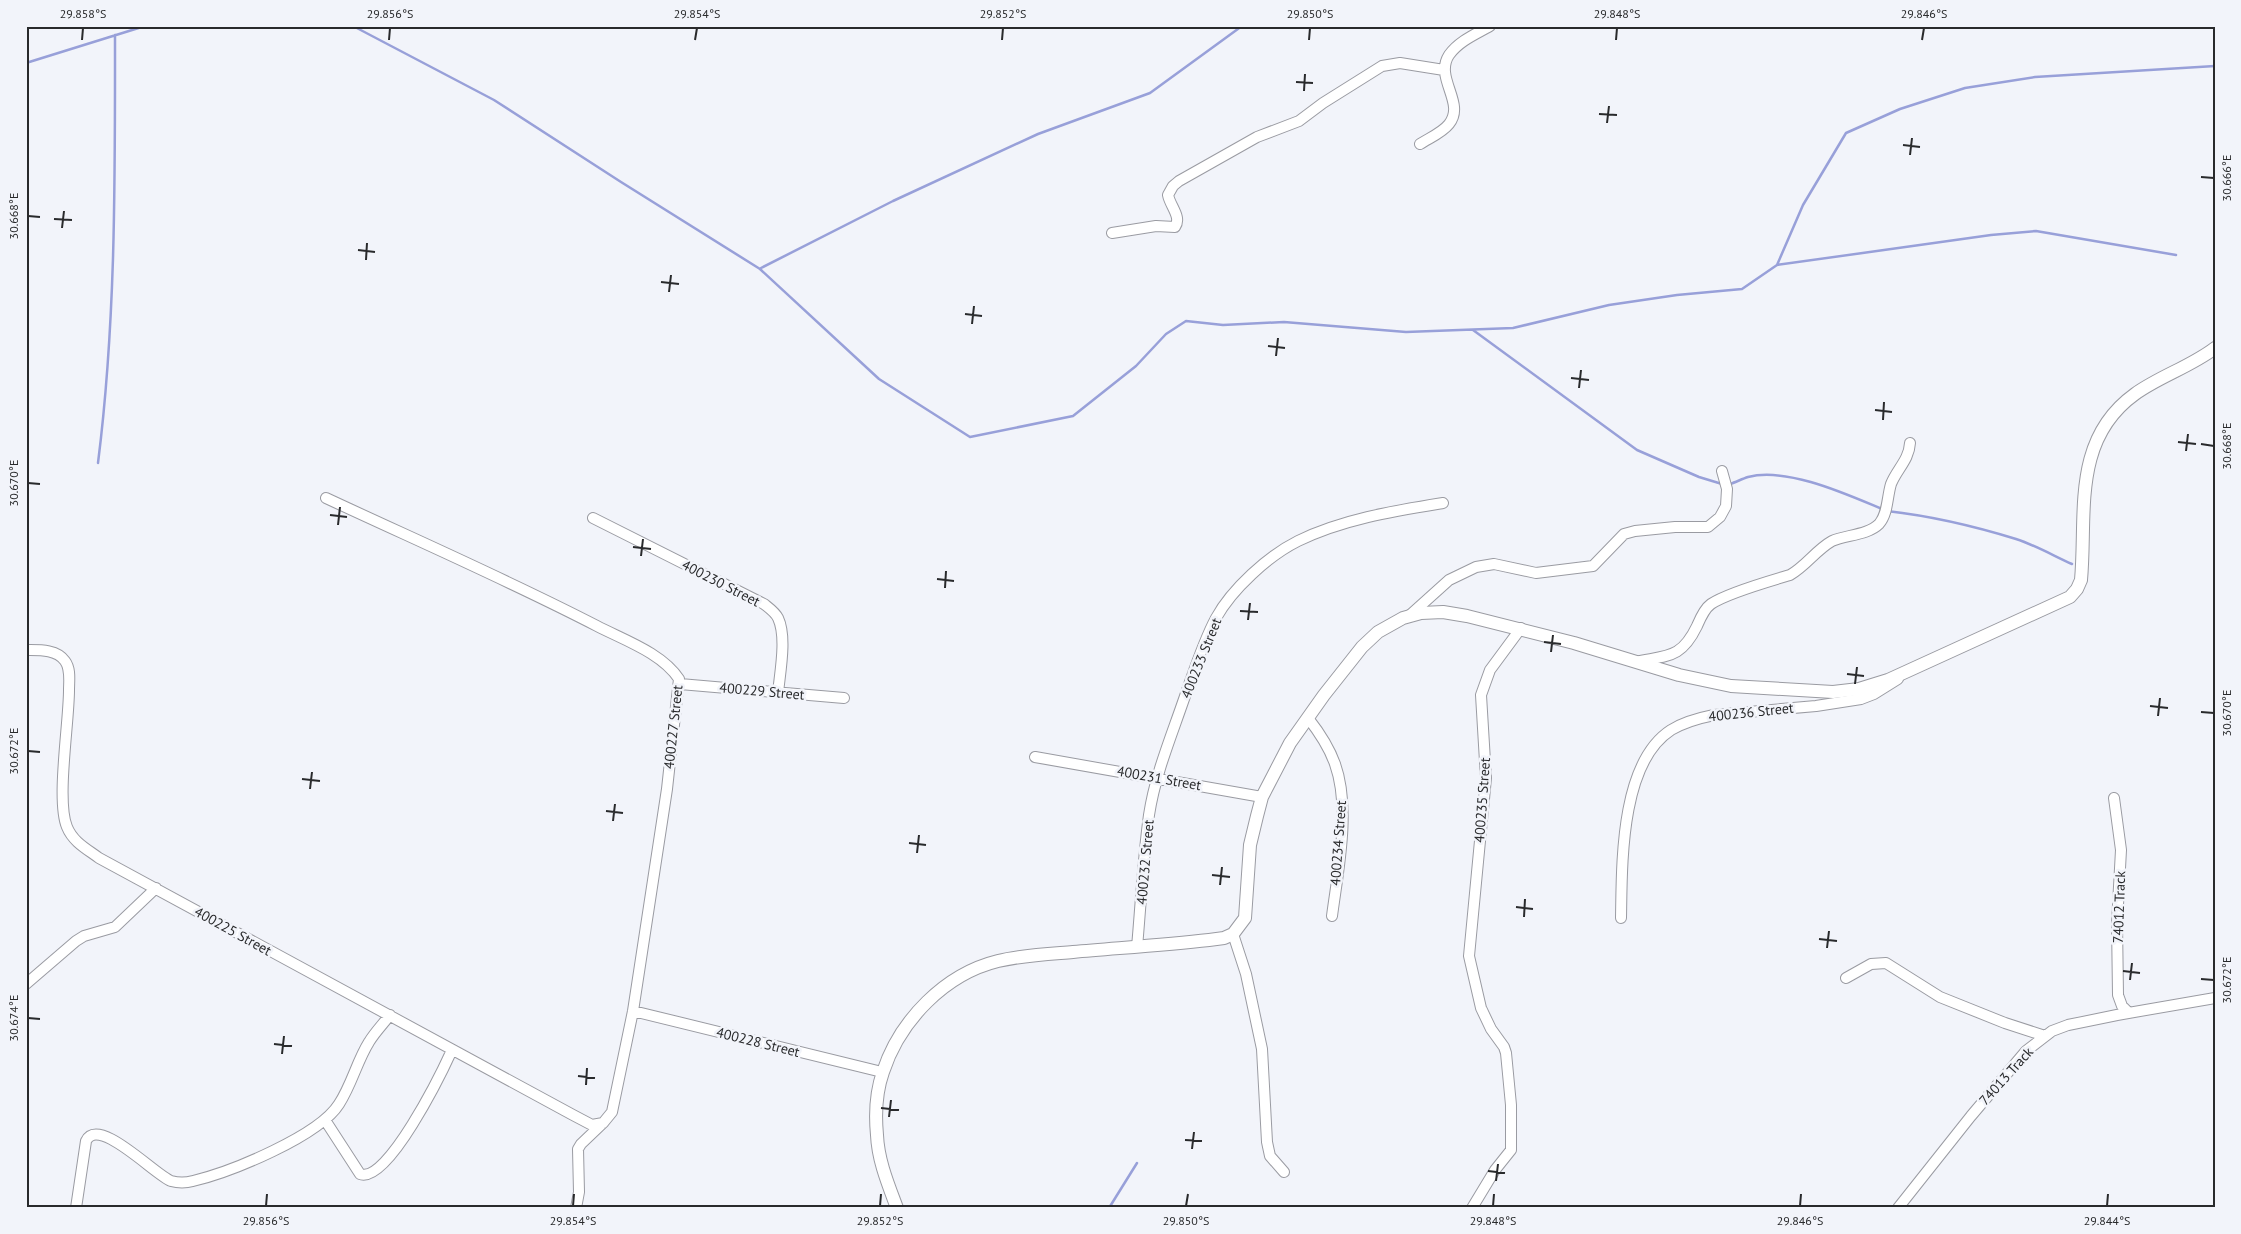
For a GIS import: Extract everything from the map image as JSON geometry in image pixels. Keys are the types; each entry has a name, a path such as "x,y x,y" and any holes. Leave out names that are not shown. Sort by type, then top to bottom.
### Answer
{"street":[{"path":"1420,144 1443,130 1453,116 1454,106 1444,70 1446,59 1455,48 1490,26"},
{"path":"1112,232 1156,226 1175,227 1178,220 1168,195 1173,186 1179,181 1257,137 1299,121 1323,103 1382,66 1400,63 1444,70"},
{"path":"897,1208 880,1158 876,1113 882,1072 894,1046 921,1009 943,988 978,968 997,961 1028,956 1224,938 1233,934 1245,918 1250,846 1262,797 1290,743 1324,695 1362,647 1391,623 1408,617 1443,612 1522,628 1678,675 1731,686 1833,692 1858,689 1906,672 2050,607 2074,593 2081,580 2083,494 2086,474 2104,428 2123,404 2137,392 2202,358 2215,348"},
{"path":"1634,662 1671,654 1684,648 1690,641 1702,614 1712,604 1790,575 1827,544 1877,526 1884,516 1892,484 1907,458 1910,443"},
{"path":"1408,617 1449,580 1481,566 1494,564 1536,573 1593,566 1624,534 1675,527 1708,527 1720,517 1726,506 1728,490 1722,471"},
{"name":"400227 Street","path":"326,498 550,602 628,642 668,666 680,684 633,1011 612,1112 578,1149 579,1192 576,1208"},
{"name":"400233 Street","path":"1156,777 1216,618 1240,587 1265,563 1297,542 1337,525 1380,514 1444,502"},
{"name":"400230 Street","path":"593,518 764,604 773,611 778,617 782,629 778,693"},
{"name":"400235 Street","path":"1472,1208 1495,1170 1510,1154 1511,1128 1506,1053 1481,1008 1469,956 1486,778 1481,694 1490,670 1522,628"},
{"name":"400225 Street","path":"26,650 53,652 65,660 68,667 69,696 63,792 67,827 78,843 99,858 592,1125 603,1123"},
{"name":"400236 Street","path":"1622,918 1624,844 1634,786 1653,747 1670,731 1698,718 1714,715 1816,706 1861,699 1890,685 1906,672"},
{"name":"400229 Street","path":"680,684 844,698"},
{"name":"400234 Street","path":"1308,718 1329,748 1340,780 1343,804 1332,916"},
{"name":"400231 Street","path":"1034,756 1056,755 1156,777 1262,797"},
{"name":"400232 Street","path":"1137,947 1149,815 1156,777"},
{"name":"74012 Track","path":"2114,798 2121,850 2116,922 2118,996 2122,1006 2129,1013"},
{"path":"26,984 84,936 116,928 156,888"},
{"path":"1233,934 1246,974 1262,1049 1267,1142 1270,1156 1284,1172"},
{"path":"1846,978 1871,964 1886,963 1940,997 1978,1013 2045,1036"},
{"name":"74013 Track","path":"1898,1208 1971,1116 2026,1051 2052,1031 2068,1025 2215,998"},
{"name":"400228 Street","path":"633,1011 882,1072"},
{"path":"76,1208 86,1141 92,1134 111,1138 164,1177 180,1183 191,1182 255,1158 293,1140 326,1120 334,1112 344,1095 368,1042 390,1015"},
{"path":"326,1120 360,1174 366,1176 372,1174 392,1154 426,1104 452,1050"}],"waterway":[{"path":"26,63 145,26"},
{"path":"353,26 494,100 760,269 879,379 970,437 1073,416 1136,366 1166,334 1186,321 1223,325 1284,322 1406,332 1513,328 1609,305 1677,295 1742,289 1777,265 1803,205 1846,133 1900,109 1965,88 2035,77 2215,66"},
{"path":"761,268 893,201 1038,134 1150,93 1242,26"},
{"path":"98,463 104,410 111,303 115,35"},
{"path":"1777,265 1991,235 2036,231 2176,255"},
{"path":"1473,330 1637,450 1699,477 1722,484"},
{"path":"1730,484 1748,477 1763,475 1780,476 1816,484 1882,509"},
{"path":"1887,511 1936,519 2000,534 2030,544 2072,564"},
{"path":"1109,1208 1137,1163"}]}
